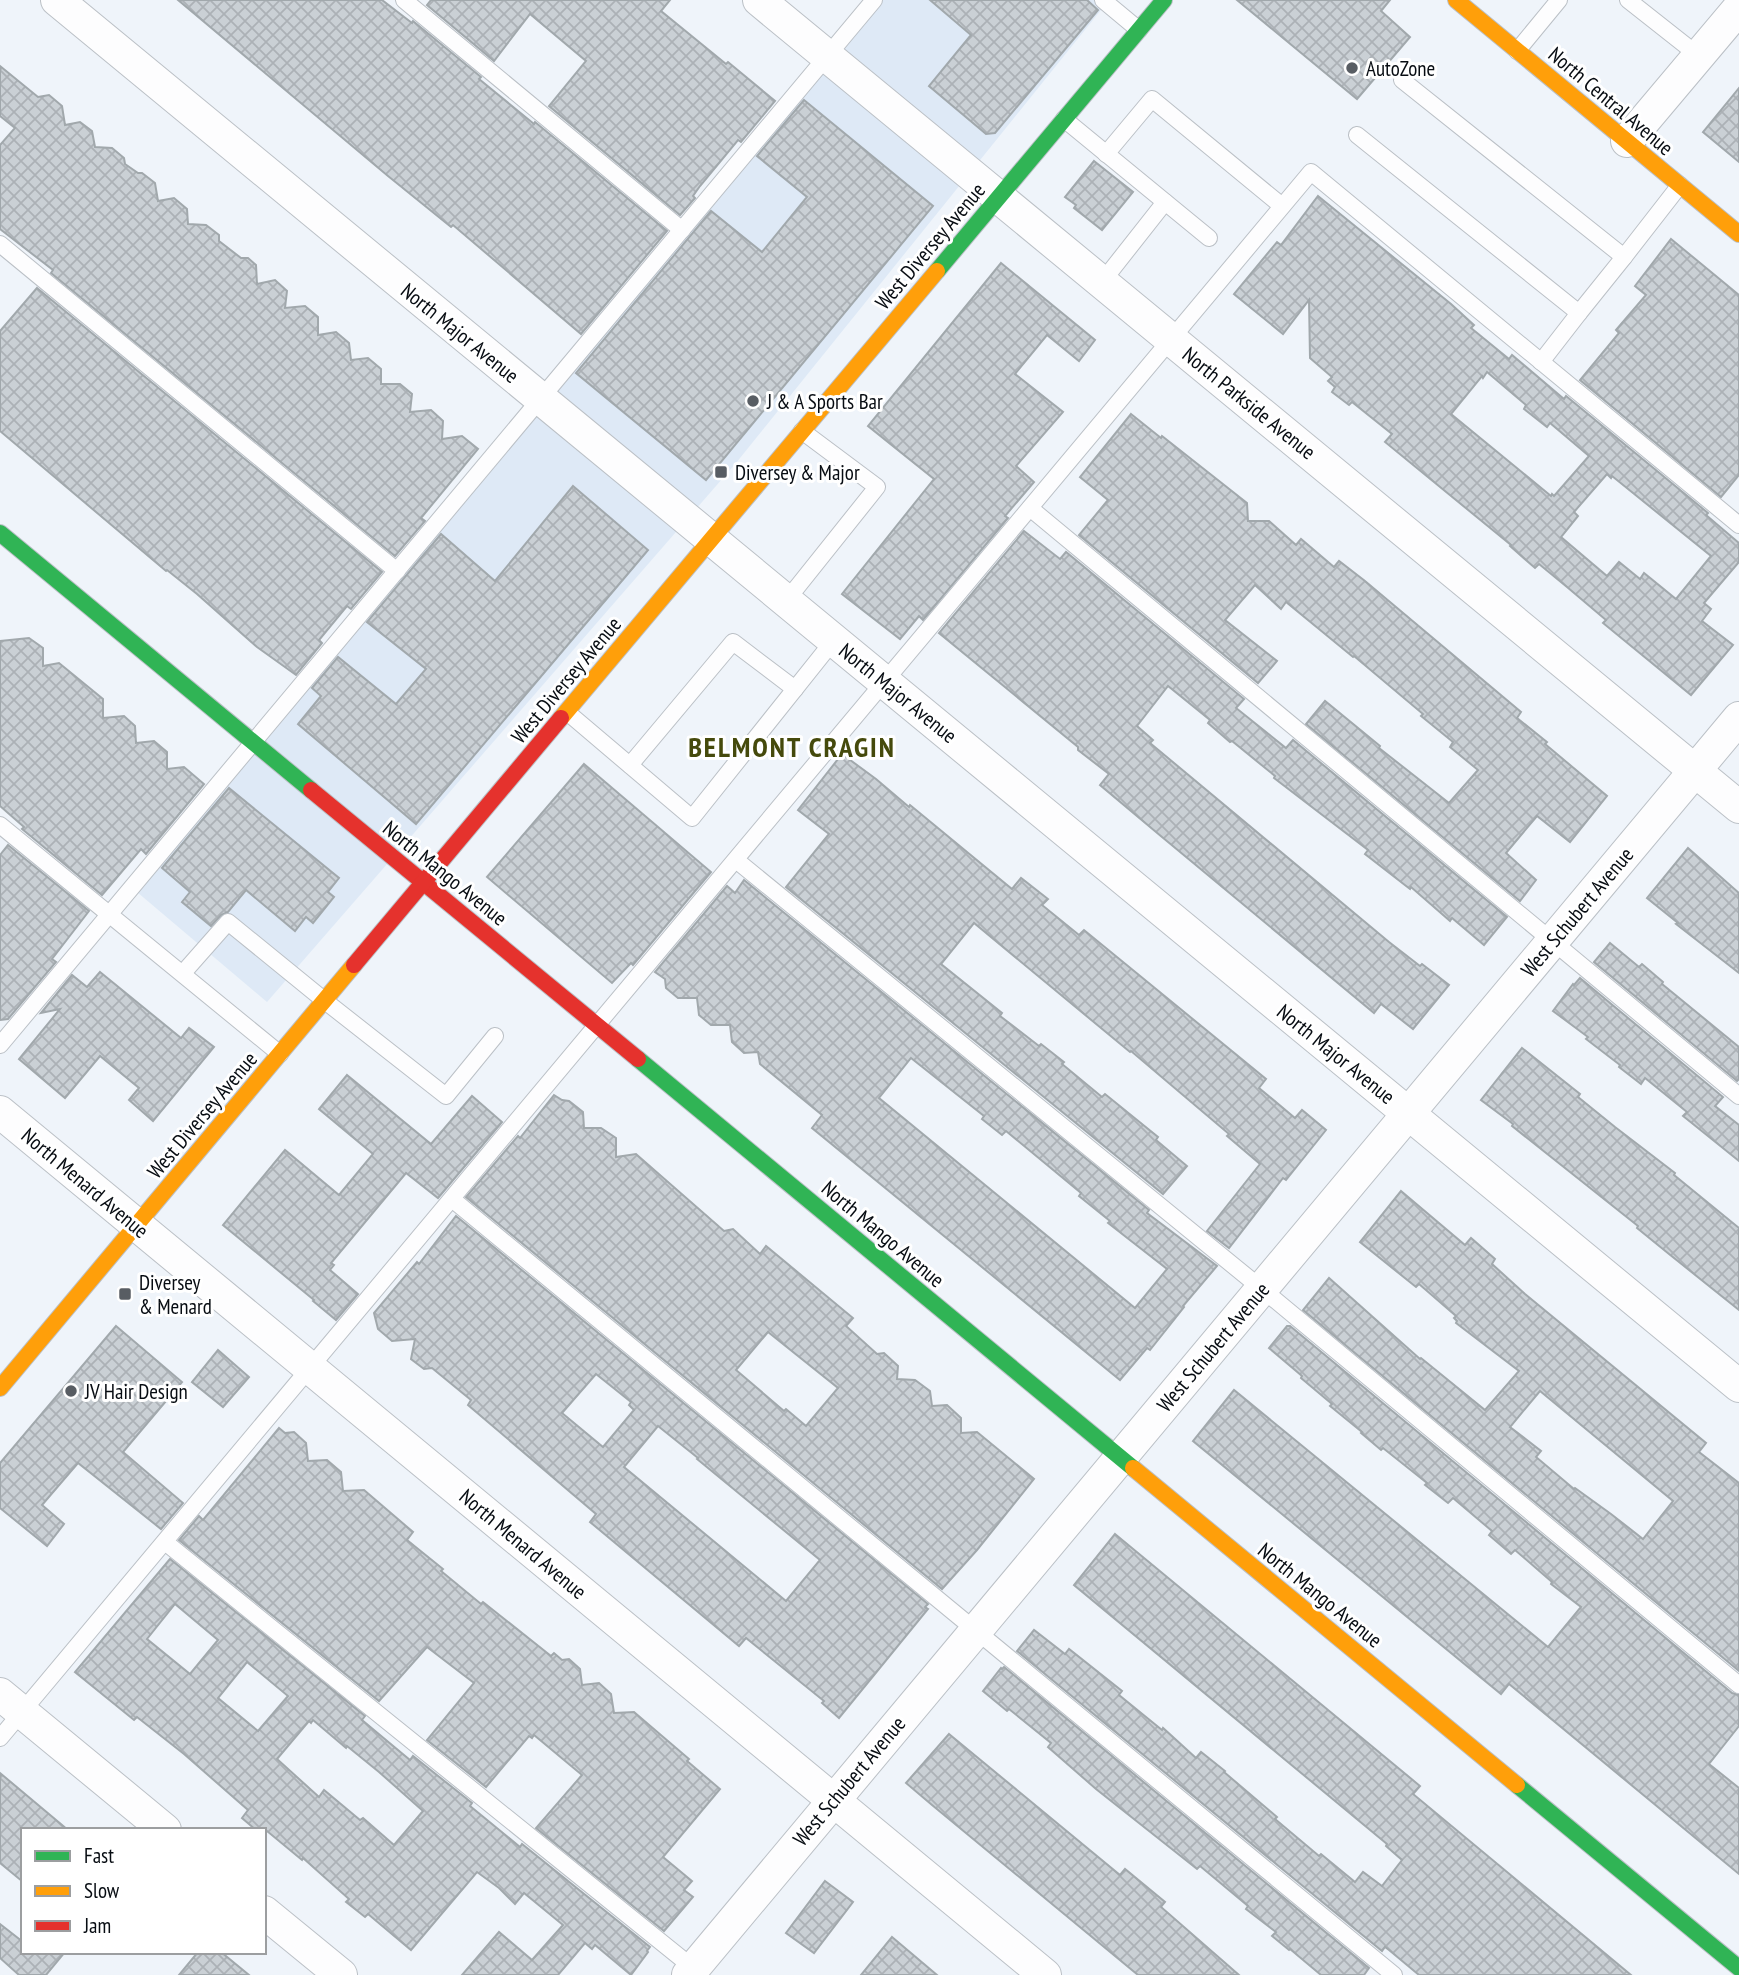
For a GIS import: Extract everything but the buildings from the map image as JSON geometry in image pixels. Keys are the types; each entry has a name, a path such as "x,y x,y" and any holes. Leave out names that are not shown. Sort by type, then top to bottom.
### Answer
{"street":[{"name":"North Major Avenue","path":"57,0 1739,1386"},
{"name":"North Parkside Avenue","path":"759,0 1739,807"},
{"name":"North Central Avenue","path":"1456,0 1739,234"},
{"name":"West Diversey Avenue","path":"0,1388 1162,1"},
{"path":"1627,141 1739,8"},
{"name":"North Mango Avenue","path":"0,533 1739,1968"},
{"name":"West Schubert Avenue","path":"695,1973 834,1800 1739,718"},
{"name":"North Menard Avenue","path":"0,1112 1045,1975"},
{"path":"11,1703 163,1828"},
{"path":"266,1914 341,1975"}],"lane":[{"path":"404,0 682,230"},
{"path":"0,1045 874,0"},
{"path":"1103,0 1139,30"},
{"path":"1517,51 1559,0"},
{"path":"1628,0 1699,56"},
{"path":"1402,80 1624,257"},
{"path":"1106,153 1152,99 1282,206"},
{"path":"1064,119 1209,238"},
{"path":"1357,135 1579,313"},
{"path":"0,1738 11,1703 165,1542 1311,172 1739,525"},
{"path":"1541,362 1680,185"},
{"path":"1102,282 1165,202"},
{"path":"0,244 397,571"},
{"path":"786,601 877,486 803,431"},
{"path":"1030,508 1739,1096"},
{"path":"567,712 692,818 834,640"},
{"path":"630,765 733,642 795,689"},
{"path":"0,825 280,1054"},
{"path":"736,860 1262,1289 1739,1685"},
{"path":"183,973 228,922 446,1096 495,1037"},
{"path":"452,1199 1394,1975"},
{"path":"165,1542 695,1973"}],"shaded area":[{"path":"876,0 1109,0 736,463 267,1002 137,892"}],"traffic: fast":[{"path":"937,271 1164,0"},
{"path":"0,533 311,790"},
{"path":"638,1059 1133,1468"},
{"path":"1517,1785 1739,1968"}],"traffic: slow":[{"path":"1456,0 1739,234"},
{"path":"561,718 937,271"},
{"path":"0,1388 354,965"},
{"path":"1133,1468 1517,1785"}],"traffic: jam":[{"path":"354,965 561,718"},
{"path":"311,790 638,1059"}],"place":[{"name":"AutoZone","path":"1352,68"},
{"name":"J & A Sports Bar","path":"753,401"},
{"name":"Diversey & Major","path":"721,472"},
{"name":"Diversey & Menard","path":"125,1294"},
{"name":"JV Hair Design","path":"71,1391"}],"district":[{"name":"BELMONT CRAGIN","path":"792,746"}]}
